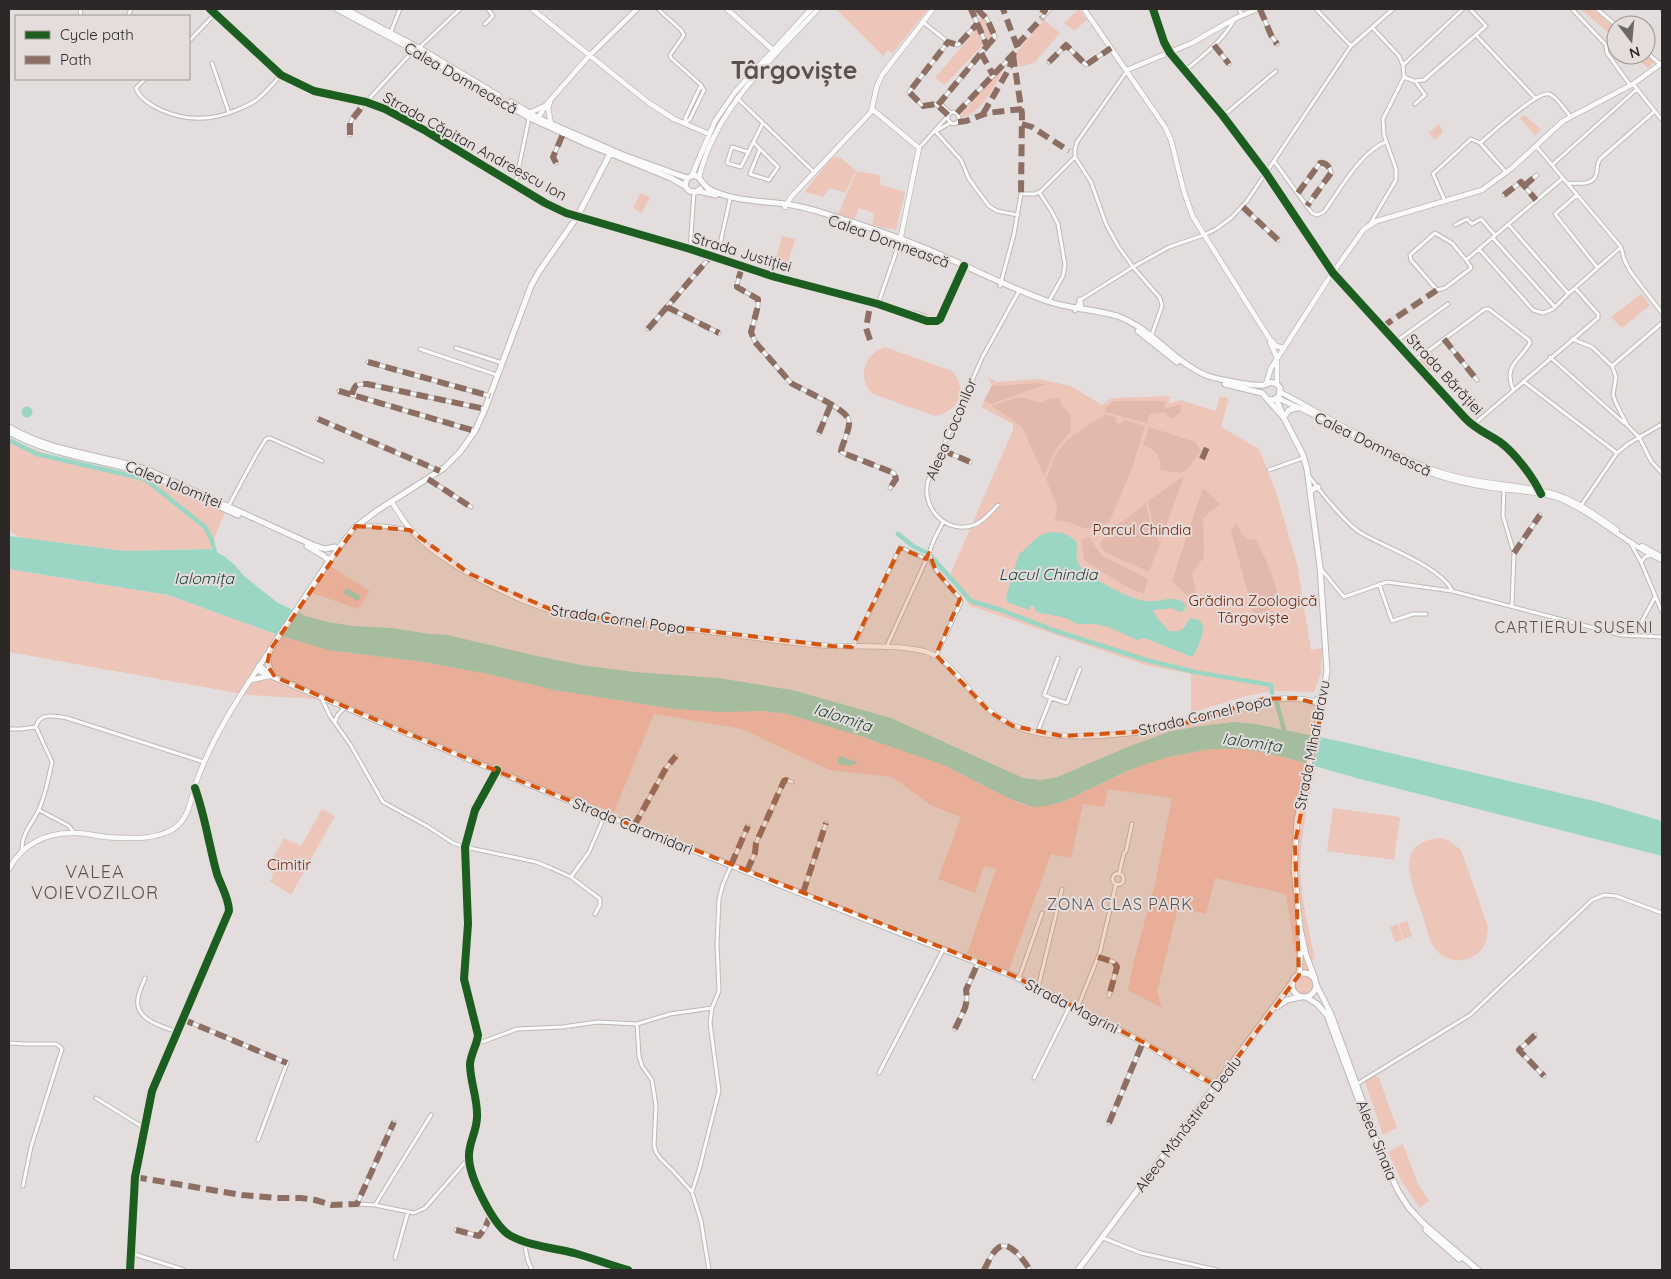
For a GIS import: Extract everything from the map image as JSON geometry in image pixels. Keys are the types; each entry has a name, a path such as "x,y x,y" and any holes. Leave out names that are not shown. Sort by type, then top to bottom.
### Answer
{"main road":[{"name":"Calea Domnească","path":"337,9 345,10 416,49 537,119 610,154"},
{"path":"532,9 667,116 709,134"},
{"path":"564,132 551,124 537,119 546,105 589,56 636,9"},
{"path":"727,9 775,52"},
{"path":"696,192 701,180 702,165 714,136 737,98 811,9"},
{"path":"327,560 356,526 391,501 440,471 457,457 475,431 485,409 531,286 577,217 610,154 671,178 685,186 698,163 715,121 735,92 818,9"},
{"path":"785,205 869,115 880,80 933,9"},
{"path":"1084,9 1127,70 1168,134 1190,210 1204,236 1269,338 1276,346 1284,348"},
{"path":"1153,9 1164,42 1170,53 1223,116 1266,172 1333,272"},
{"path":"1127,70 1170,53 1214,32 1234,19 1258,9"},
{"path":"1284,418 1262,393 1269,372 1333,272 1360,234 1370,224 1482,190 1506,172 1570,116 1631,84 1661,62"},
{"path":"551,124 548,108 552,98"},
{"path":"529,114 546,105"},
{"path":"872,109 919,148 900,240"},
{"name":"Calea Domnească","path":"564,132 610,154 701,180 713,191 823,213 891,235 1048,305 1116,316 1142,330 1195,374 1220,383 1262,393"},
{"name":"Calea Domnească","path":"685,186 687,190 730,200 785,205 900,240"},
{"path":"891,235 903,227"},
{"name":"Calea Domnească","path":"1019,292 1049,302 1119,320 1150,338"},
{"path":"1077,309 1080,300"},
{"path":"1150,338 1190,367 1207,375 1225,380 1265,384 1272,382 1277,384"},
{"path":"1269,338 1277,358 1278,396 1284,418"},
{"name":"Calea Domnească","path":"1278,396 1399,460 1422,470 1459,481 1540,492 1580,507 1651,555 1662,558"},
{"path":"1267,399 1278,396"},
{"path":"1284,418 1289,410 1298,405"},
{"name":"Strada Mihai Bravu","path":"1284,418 1304,458 1309,479 1320,568 1326,651 1325,687 1297,820 1294,857 1300,928 1301,955 1299,975"},
{"name":"Calea Ialomiței","path":"9,428 45,445 148,470 227,508"},
{"name":"Calea Ialomiței","path":"9,432 44,449 147,473 315,548 335,547"},
{"path":"1310,492 1318,487"},
{"path":"1504,488 1527,489 1540,492"},
{"name":"Strada Cornel Popa","path":"391,501 410,530 440,555 470,574 525,601 559,613 803,644 917,650 936,656 947,664 990,712 1013,726 1037,733 1073,736 1148,731 1194,720 1260,700 1291,698 1322,703"},
{"name":"Calea Domnească","path":"1580,507 1630,542 1662,558"},
{"path":"9,869 22,850 36,841 50,836 74,833 119,838 158,836 177,827 183,819 204,762 228,715 310,590 335,547 344,540"},
{"path":"315,548 327,560"},
{"path":"315,548 327,560"},
{"path":"270,650 267,665 272,677"},
{"path":"258,668 272,677 320,696"},
{"path":"249,681 272,677"},
{"path":"1320,713 1319,707 1315,702 1321,698 1325,687"},
{"name":"Strada Caramidari","path":"320,696 605,815 922,942"},
{"name":"Strada Mihai Bravu","path":"1300,928 1315,982"},
{"name":"Strada Magrini","path":"922,942 1019,978 1143,1042 1216,1086"},
{"path":"1293,981 1299,975 1309,975 1315,982 1315,991 1304,997"},
{"name":"Aleea Sinaia","path":"1293,981 1294,991 1314,1001 1324,1011 1391,1186 1401,1203 1414,1219 1473,1270"},
{"name":"Aleea Mănăstirea Dealu","path":"1078,1270 1293,981"},
{"name":"Aleea Sinaia","path":"1315,982 1332,1018 1388,1171 1404,1200 1425,1225 1478,1270"},
{"name":"Aleea Mănăstirea Dealu","path":"1273,1010 1287,1000 1304,997"}],"street":[{"name":"Strada Căpitan Andreescu Ion","path":"210,9 281,75 314,91 366,102 396,114 515,186 554,208 577,217"},
{"path":"390,35 400,9"},
{"path":"350,136 350,122 366,102 416,49 460,9"},
{"path":"485,24 493,16 488,9"},
{"path":"658,9 683,33 683,37 670,55 671,58 701,85 704,90 704,94 690,119 685,123"},
{"path":"972,9 987,46"},
{"path":"939,104 995,37 987,19 977,9"},
{"path":"1041,9 1047,13"},
{"path":"1042,18 1050,9"},
{"path":"1239,9 1242,16"},
{"path":"1258,9 1277,44"},
{"path":"1316,9 1351,46"},
{"path":"1080,300 1169,247 1204,236 1225,223 1243,207 1351,46 1393,9"},
{"path":"1403,65 1464,9"},
{"path":"1404,77 1414,81 1424,80 1486,26 1470,9"},
{"path":"1572,10 1606,45 1607,53 1662,120"},
{"path":"190,40 215,14"},
{"path":"1185,71 1214,45 1226,32 1234,19"},
{"path":"923,22 948,42 958,45 978,24"},
{"path":"1370,224 1396,180 1394,162 1386,142 1383,119 1404,77 1403,65 1398,56 1372,27"},
{"path":"1476,35 1535,98"},
{"path":"948,42 909,92 923,106 939,104 949,115 950,123"},
{"path":"1049,62 1066,45 1086,66 1111,48"},
{"path":"1214,45 1229,64"},
{"path":"919,148 949,115 957,113 1013,54"},
{"path":"212,63 229,113"},
{"path":"1127,70 1077,142 1075,149 1076,157 1094,187 1110,231 1133,267 1160,298 1162,306 1150,338"},
{"path":"1223,116 1276,71"},
{"path":"144,80 137,86 136,90 152,105 172,114 201,120 229,113 254,102 281,75"},
{"path":"1414,81 1425,95 1415,104"},
{"path":"1552,165 1637,89"},
{"path":"1480,143 1535,98 1544,94 1552,95 1570,116"},
{"path":"737,98 814,172"},
{"path":"1567,183 1593,180 1600,159 1655,111"},
{"path":"934,132 950,123 958,122 957,113"},
{"path":"515,186 529,114"},
{"path":"748,152 732,147 727,163 741,168 763,123"},
{"path":"556,163 553,157 564,132"},
{"path":"934,132 961,160 969,179 989,206 997,211 1018,215"},
{"path":"1445,202 1433,174 1471,139 1480,143 1506,172"},
{"path":"753,142 778,167 769,180 750,174 760,150"},
{"path":"1274,161 1315,214 1324,212 1367,153 1377,144 1386,142"},
{"path":"1536,146 1621,247 1630,271 1662,313"},
{"path":"1001,284 1018,215 1021,194 1038,192 1076,157"},
{"path":"1298,193 1318,164 1321,162 1329,168 1331,173 1308,206"},
{"path":"1524,186 1537,176"},
{"path":"1466,260 1563,178"},
{"path":"1504,195 1521,182 1536,200"},
{"path":"690,250 696,192"},
{"path":"1038,192 1058,224 1065,265 1063,276 1049,302"},
{"path":"1577,195 1555,214 1597,267"},
{"path":"717,258 730,200"},
{"path":"1243,207 1278,240"},
{"name":"Strada Justiției","path":"577,217 792,282 878,304 927,321 940,320 963,267"},
{"path":"1455,225 1467,219 1472,224 1481,218 1494,236 1555,307"},
{"path":"1508,224 1570,293"},
{"path":"1435,233 1452,243 1466,260 1471,268 1446,288 1437,290 1411,260 1410,255 1435,233"},
{"path":"878,304 900,240"},
{"path":"1479,249 1533,310 1543,313 1555,307 1621,247"},
{"path":"648,329 711,256"},
{"path":"742,266 737,287 758,299 751,332 755,342 798,388 831,404 847,416 849,420 841,450 843,453 894,473 896,479 890,488"},
{"name":"Strada Bărăției","path":"1333,272 1413,362 1473,425 1505,446 1540,492"},
{"path":"1473,425 1512,389 1599,316 1576,288"},
{"name":"Aleea Coconilor","path":"943,522 933,512 926,491 928,481 982,357 1019,292"},
{"path":"1395,342 1448,304"},
{"path":"668,307 719,333"},
{"path":"1413,362 1485,309 1489,309 1529,340 1530,343 1510,370 1512,389"},
{"path":"1612,366 1662,323"},
{"path":"1142,330 1154,329"},
{"path":"1444,339 1477,380"},
{"path":"1572,339 1597,350 1612,366 1616,377 1613,395 1626,425"},
{"path":"456,348 502,363"},
{"path":"420,349 498,376"},
{"path":"1550,357 1639,437 1651,461 1662,474"},
{"path":"368,362 490,396"},
{"path":"1523,381 1617,453"},
{"path":"352,394 356,384 366,384 485,409"},
{"path":"339,391 475,431"},
{"path":"819,433 831,404"},
{"path":"318,419 440,471"},
{"path":"1580,507 1617,453 1639,437 1662,424"},
{"path":"227,508 266,438 322,461"},
{"path":"942,450 970,462"},
{"path":"1269,470 1304,458"},
{"path":"428,479 471,507"},
{"path":"1309,479 1355,528 1415,560 1446,583 1452,591"},
{"path":"1527,489 1532,480"},
{"path":"1504,488 1503,516 1514,552 1512,605"},
{"path":"886,648 943,522 963,527 975,525 998,505"},
{"path":"1514,552 1540,515"},
{"path":"356,526 384,526 410,530"},
{"path":"1630,542 1638,555 1662,612"},
{"path":"852,647 900,548 926,559"},
{"path":"1638,555 1641,548"},
{"path":"929,553 936,571 959,597 961,602 936,656"},
{"path":"1641,562 1645,557 1651,555"},
{"path":"1320,568 1344,597 1390,582 1452,591 1512,605 1621,635 1662,637"},
{"path":"1380,584 1392,621 1413,614 1426,614"},
{"path":"1634,636 1656,596"},
{"path":"1058,658 1044,695 1067,703 1080,669"},
{"path":"320,696 383,802 427,826 453,843 536,862 571,877 600,900 600,905 595,914"},
{"path":"1037,733 1051,698"},
{"path":"335,723 337,716 346,706"},
{"path":"22,850 22,843 28,827 39,810 52,762 36,727 37,722 45,716 67,718 204,762"},
{"path":"9,729 36,727"},
{"path":"634,826 666,768 676,756"},
{"path":"497,770 474,810 465,847 468,924 464,978 477,1026 477,1044 470,1066 478,1115 469,1159 478,1187 491,1214 505,1232 524,1242 575,1254 628,1270"},
{"path":"747,871 755,853 756,843 784,781 792,782"},
{"path":"130,1270 135,1177 152,1091 229,911 229,905 217,872 209,833 195,788"},
{"path":"39,810 69,826 74,833"},
{"path":"571,877 589,852 605,815"},
{"path":"803,893 826,823"},
{"path":"1119,874 1132,824"},
{"path":"692,1192 700,1170 719,1091 710,1023 712,1008 720,991 717,944 719,899 722,884 748,826"},
{"path":"1116,884 1112,878 1114,875 1119,874"},
{"path":"1116,884 1120,884 1123,880 1119,874"},
{"path":"1077,1009 1098,957 1116,884"},
{"path":"1038,989 1062,889"},
{"path":"1356,1085 1470,1014 1592,900 1604,895 1616,896 1662,913"},
{"path":"1019,978 1042,913"},
{"path":"879,1074 943,950"},
{"path":"1098,957 1114,962 1117,967 1110,996"},
{"path":"955,1029 965,1008 966,990 978,963"},
{"path":"145,978 138,999 141,1011 148,1022 177,1032"},
{"path":"1034,1078 1070,1006"},
{"path":"477,1044 517,1029 562,1027 598,1022 637,1024 670,1014 712,1008"},
{"path":"182,1019 287,1063 258,1140"},
{"path":"637,1024 638,1056 642,1066 652,1080 656,1106 654,1145 656,1152 692,1192 701,1221 709,1270"},
{"path":"1535,1035 1519,1050 1544,1076"},
{"path":"1109,1123 1143,1042"},
{"path":"9,1043 55,1044 60,1047 62,1052 28,1157 23,1186"},
{"path":"96,1098 144,1128"},
{"path":"375,1205 430,1115"},
{"path":"394,1122 358,1204 375,1205 414,1213 425,1208 469,1159"},
{"path":"395,1258 408,1212"},
{"path":"456,1230 479,1236 491,1214"},
{"path":"1102,1238 1141,1253 1217,1270"},
{"path":"524,1242 532,1270"},
{"path":"984,1270 995,1250 1004,1245 1014,1250 1030,1270"},
{"path":"131,1253 184,1270"}],"highlighted area":[{"path":"356,526 410,530 470,574 559,613 852,647 900,548 926,559 929,553 936,571 960,599 936,655 990,712 1013,726 1062,736 1134,732 1178,725 1264,699 1296,698 1318,704 1321,713 1295,843 1299,975 1216,1086 1143,1042 1014,976 523,782 275,677 267,665 270,650"}],"green space":[{"path":"836,9 928,9 892,54 888,50 883,56"},
{"path":"1079,9 1087,20 1074,31 1064,23"},
{"path":"1581,9 1593,9 1606,20 1606,30"},
{"path":"982,16 992,35 945,85 935,78 981,24 979,18"},
{"path":"1044,20 1060,33 1035,62 1020,67 1015,54"},
{"path":"1008,61 984,102 978,109 962,118 962,113"},
{"path":"1524,115 1541,129 1535,136 1520,118"},
{"path":"1439,124 1443,132 1435,140 1429,133"},
{"path":"832,158 841,158 856,171 845,193 830,188 823,197 804,192"},
{"path":"857,171 879,175 881,185 905,192 896,230 872,225 874,213 859,208 854,220 838,214"},
{"path":"640,193 650,197 642,213 633,208"},
{"path":"782,236 795,239 788,262 776,259"},
{"path":"1641,294 1650,305 1622,328 1611,317"},
{"path":"885,347 952,371 960,385 960,393 955,405 943,414 935,416 873,394 865,382 865,368 867,361 872,355"},
{"path":"1431,351 1439,362 1428,371 1419,360"},
{"name":"Parcul Chindia","path":"987,376 996,382 1039,379 1071,386 1102,405 1112,398 1172,396 1169,398 1169,404 1180,400 1216,411 1220,396 1224,398 1226,396 1228,401 1221,427 1259,449 1277,495 1297,564 1311,650 1322,648 1321,673 1314,692 1272,691 1246,696 1191,713 1191,674 1146,665 970,606 949,577 1013,430 1013,424 981,407 992,385"},
{"path":"1046,384 992,404 984,401 992,385"},
{"path":"1018,397 1043,403 1047,399 1059,398 1061,404 1071,416 1071,431 1055,451 1044,476 1022,427 992,406"},
{"path":"1114,401 1165,401 1165,409 1181,404 1180,413 1171,419 1164,412 1150,414 1147,423 1105,412 1105,408"},
{"path":"1105,415 1116,417 1115,421 1118,424 1125,420 1145,426 1132,468 1109,523 1086,529 1069,522 1054,520 1057,506 1046,479 1055,457 1068,440"},
{"path":"1149,427 1195,442 1201,451 1182,473 1160,470 1160,461 1157,454 1143,445"},
{"path":"9,437 25,446 58,458 146,478 225,512 210,549 124,551 20,538 9,530"},
{"path":"1184,476 1161,540 1153,525 1148,501"},
{"path":"1203,488 1220,504 1203,518 1204,557 1192,574 1199,607 1172,581"},
{"path":"1146,503 1151,527 1160,543 1149,572 1107,553 1101,548 1100,544 1111,527 1125,520"},
{"name":"Grădina Zoologică Târgoviște","path":"1237,523 1241,533 1249,540 1255,539 1257,542 1275,582 1276,600 1268,610 1259,614 1253,612 1231,531"},
{"path":"1089,537 1102,556 1148,579 1144,594 1125,586 1084,559 1081,540"},
{"path":"330,566 370,591 358,609 312,593"},
{"path":"9,569 168,595 278,635 328,650 423,662 488,674 554,690 674,709 762,711 787,714 857,735 944,765 1021,804 1047,806 1065,801 1130,770 1164,758 1209,749 1245,749 1280,756 1316,767 1304,824 1300,867 1303,901 1315,960 1306,957 1309,970 1301,970 1302,955 1295,953 1286,894 1215,878 1206,914 1178,908 1157,992 1162,1008 1128,990 1134,960 1155,884 1172,798 1108,789 1104,807 1083,804 1071,858 1051,854 1009,970 967,954 996,869 984,866 975,893 938,879 961,817 932,806 892,777 829,770 742,729 654,714 614,812 501,775 331,700 248,695 9,652"},
{"path":"1333,808 1400,817 1394,860 1327,851"},
{"name":"Cimitir","path":"322,809 335,816 291,895 270,881 274,874 267,869 284,838 301,846"},
{"path":"1440,838 1448,840 1461,850 1488,927 1484,946 1475,956 1462,960 1449,959 1435,948 1428,933 1411,878 1409,866 1411,856 1416,847 1425,841"},
{"path":"1407,921 1412,936 1404,939 1399,924"},
{"path":"1398,924 1403,939 1395,942 1390,927"},
{"path":"1304,976 1310,979 1313,985 1310,991 1304,994 1298,991 1295,985 1298,979"},
{"path":"1375,1076 1379,1078 1397,1128 1383,1135 1365,1082"},
{"path":"1403,1144 1418,1184 1429,1201 1420,1208 1402,1182 1388,1152"}],"water":[{"path":"27,406 33,412 27,418 21,412"},
{"name":"Lacul Chindia","path":"1051,532 1066,534 1074,540 1077,543 1077,558 1080,566 1110,587 1145,601 1172,599 1182,601 1186,605 1184,611 1180,612 1172,608 1154,610 1154,612 1169,631 1182,629 1190,618 1199,620 1203,630 1198,647 1192,657 1144,638 1137,640 1109,627 1094,624 1077,624 1066,618 1036,612 1034,606 1031,606 1029,610 1007,602 1006,597 1019,554 1037,538"},
{"name":"Ialomița","path":"9,536 124,551 210,549 224,556 244,576 278,603 306,616 353,626 392,628 447,635 581,665 634,672 718,678 792,690 891,718 1023,778 1040,780 1055,778 1125,748 1171,731 1234,722 1256,724 1348,743 1598,802 1662,821 1662,856 1360,779 1280,756 1245,749 1209,749 1164,758 1129,770 1065,801 1047,806 1033,807 1010,799 944,765 857,735 787,714 762,711 720,712 674,709 554,690 488,674 423,662 328,650 278,635 168,595 9,569"},
{"path":"346,588 361,596 358,601 343,593"},
{"path":"840,756 857,763 850,766 839,764 837,762"}],"waterway":[{"path":"9,440 37,454 145,479 205,527 211,538 216,556"},
{"path":"898,534 913,546 925,552"},
{"path":"931,556 971,601 1146,660 1195,672 1271,685 1272,693"},
{"path":"1276,700 1285,734"}],"marked path":[{"path":"938,105 987,46 971,9"},
{"path":"977,9 987,19 995,37 987,46"},
{"path":"957,113 1018,49 1003,9"},
{"path":"1041,9 1047,13"},
{"path":"1260,9 1277,44"},
{"path":"1017,45 1042,18"},
{"path":"948,115 936,104 923,106 909,92 948,42 958,45 977,24"},
{"path":"1049,62 1066,45 1086,65 1111,48"},
{"path":"1214,45 1229,64"},
{"path":"981,53 993,75"},
{"path":"1013,55 1022,114 1021,194"},
{"path":"983,114 1010,67 1012,57"},
{"path":"350,135 350,122 366,102"},
{"path":"958,122 987,113 1022,109"},
{"path":"1022,124 1032,127 1069,151"},
{"path":"556,163 553,157 563,134"},
{"path":"1298,193 1320,163 1324,163 1329,167 1331,173 1307,206"},
{"path":"1524,186 1537,175"},
{"path":"1504,195 1521,182 1536,200"},
{"path":"1243,207 1278,240"},
{"path":"648,329 711,256"},
{"path":"742,267 737,287 758,299 751,332 755,342 791,383 833,406 847,416 849,421 848,428 841,451 894,473 896,479 890,488"},
{"path":"1382,327 1437,290"},
{"path":"870,306 866,328 870,340"},
{"path":"667,307 719,333"},
{"path":"1444,339 1477,380"},
{"path":"368,362 490,396"},
{"path":"352,395 356,385 367,384 485,409"},
{"path":"339,391 475,431"},
{"path":"819,433 831,404"},
{"path":"318,419 440,471"},
{"path":"1202,459 1208,445 1210,446"},
{"path":"942,450 970,462"},
{"path":"428,479 471,507"},
{"path":"1514,553 1540,515"},
{"path":"634,826 666,768 676,756"},
{"path":"747,871 755,853 756,843 784,781 792,782"},
{"path":"803,893 826,823"},
{"path":"731,865 748,826"},
{"path":"1098,957 1114,962 1117,967 1109,996"},
{"path":"955,1029 965,1008 966,990 978,963"},
{"path":"182,1019 287,1063"},
{"path":"1535,1035 1519,1050 1544,1076"},
{"path":"1109,1123 1143,1042"},
{"path":"135,1177 242,1195 301,1198 332,1205 357,1204 394,1122"},
{"path":"456,1230 479,1236 491,1214"},
{"path":"984,1270 991,1256 1001,1246 1006,1246 1016,1252 1030,1270"}],"cycle path":[{"path":"210,9 281,75 314,91 366,102 385,109 426,131 545,203 566,213 690,249 775,277 878,304 927,321 937,321 940,319 964,266"},
{"path":"1153,9 1164,42 1170,53 1223,116 1266,173 1333,273 1465,418 1512,452 1538,487 1541,494"},
{"path":"497,770 475,810 465,847 468,924 464,979 478,1035 470,1064 477,1117 469,1152 470,1166 473,1177 490,1212 497,1223 511,1236 628,1270"},
{"path":"130,1270 135,1177 152,1091 229,911 229,906 217,874 202,809 195,788"}],"district":[{"name":"Târgoviște","path":"794,69"},
{"name":"CARTIERUL SUSENI","path":"1574,627"},
{"name":"VALEA VOIEVOZILOR","path":"95,881"},
{"name":"ZONA CLAS PARK","path":"1120,904"}]}
